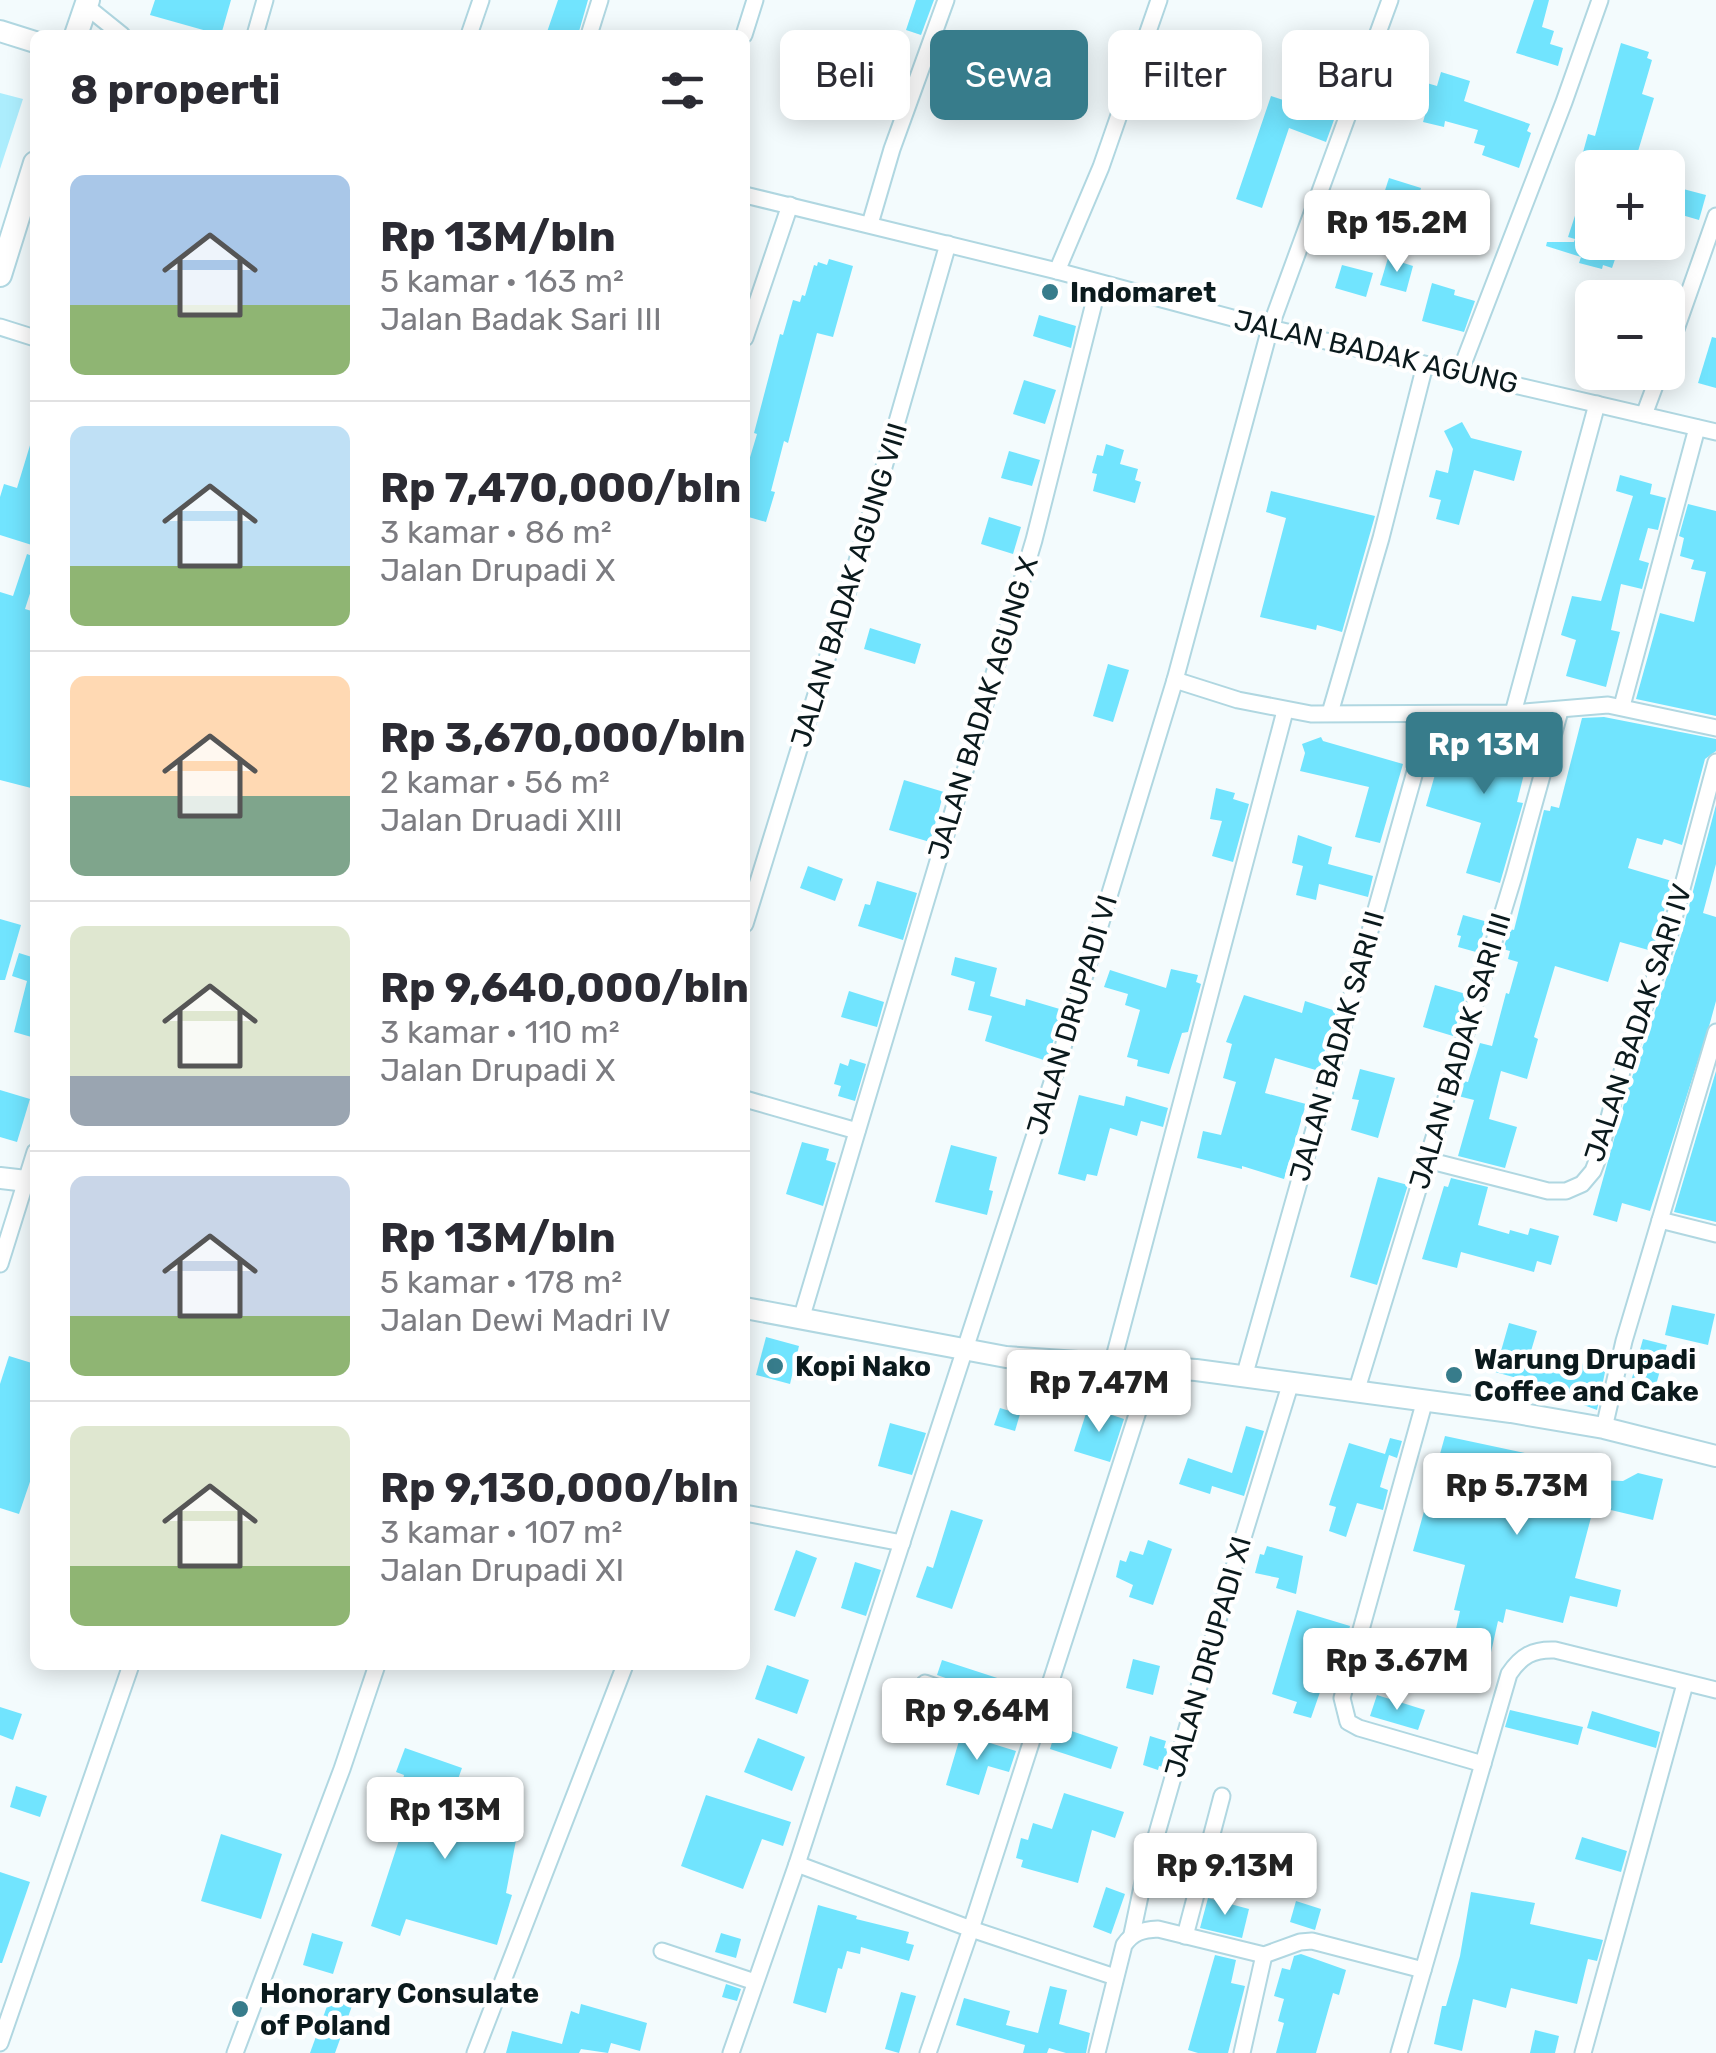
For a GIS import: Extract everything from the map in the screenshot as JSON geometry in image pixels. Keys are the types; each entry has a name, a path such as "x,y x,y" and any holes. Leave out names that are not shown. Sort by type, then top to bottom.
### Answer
{"main road":[{"path":"78,30 87,3"},
{"path":"0,275 30,180"}],"street":[{"path":"256,30 265,0"},
{"path":"470,30 481,0"},
{"path":"591,30 600,0"},
{"path":"746,30 755,0"},
{"path":"870,224 946,0"},
{"path":"1057,271 1101,166 1159,0"},
{"name":"JALAN DRUPADI VI","path":"730,2053 797,1864 966,1350 1175,680 1270,328 1390,0"},
{"path":"1460,372 1600,0"},
{"path":"87,3 117,30"},
{"path":"0,31 30,40"},
{"name":"JALAN BADAK AGUNG","path":"750,195 1425,366 1716,432"},
{"path":"750,323 790,206"},
{"path":"1685,304 1716,216"},
{"name":"JALAN BADAK AGUNG VIII","path":"750,908 855,568 948,244"},
{"name":"JALAN BADAK AGUNG X","path":"802,1316 1034,540 1098,282"},
{"path":"0,327 30,336"},
{"path":"1330,714 1425,366"},
{"path":"1644,415 1653,390"},
{"path":"1513,713 1597,404"},
{"path":"1622,706 1697,428"},
{"path":"1175,680 1285,711 1431,715 1622,706 1716,728"},
{"name":"JALAN BADAK SARI III","path":"1356,1390 1514,876 1560,710"},
{"path":"1112,1365 1285,711"},
{"name":"JALAN BADAK SARI II","path":"1244,1377 1431,715"},
{"name":"JALAN BADAK SARI IV","path":"1426,1160 1548,1191 1566,1191 1587,1179 1600,1153 1628,1052 1670,933 1716,762"},
{"path":"1604,1428 1624,1341 1716,1032"},
{"path":"750,1099 856,1131"},
{"path":"0,1178 30,1182 0,1264"},
{"path":"1660,1220 1716,1234"},
{"path":"750,1309 1056,1363 1196,1370 1425,1400 1604,1428 1716,1456"},
{"path":"928,2053 1152,1368"},
{"name":"JALAN DRUPADI XI","path":"1097,2053 1114,1977 1124,1945 1132,1934 1143,1882 1214,1633 1291,1382"},
{"path":"1425,1400 1342,1698 1348,1722 1360,1728 1483,1764"},
{"path":"750,1513 902,1543"},
{"path":"1399,2053 1509,1674 1518,1661 1530,1653 1554,1650 1716,1690"},
{"path":"0,2043 129,1670"},
{"path":"235,2053 375,1670"},
{"path":"476,2053 623,1670"},
{"path":"926,1683 998,1708 1016,1727 1034,1734"},
{"path":"1583,2053 1685,1684"},
{"path":"1185,1936 1222,1796"},
{"path":"797,1864 1114,1977"},
{"path":"1132,1934 1158,1929 1264,1955 1312,1941 1423,1970"},
{"path":"662,1952 755,1982"},
{"path":"1242,2053 1264,1955"}],"shaded area":[{"path":"0,93 23,99 0,169"}],"building":[{"path":"155,0 231,0 222,30 203,30 150,15"},
{"path":"558,0 588,0 579,30 548,30"},
{"path":"916,0 934,0 921,35 906,30"},
{"path":"1534,0 1549,0 1542,27 1554,31 1550,44 1563,48 1558,66 1516,53"},
{"path":"1621,43 1649,52 1647,58 1652,60 1642,94 1654,98 1638,150 1584,150 1588,134 1595,136"},
{"path":"1441,72 1470,81 1464,101 1530,124 1527,131 1531,133 1519,168 1482,155 1485,146 1474,143 1478,130 1445,121 1444,127 1423,122 1429,120 1429,84 1437,86"},
{"path":"1271,96 1282,100 1282,120 1334,120 1326,142 1289,128 1262,208 1236,199"},
{"path":"1389,178 1421,188 1412,219 1379,209"},
{"path":"1685,189 1706,195 1699,220 1685,216"},
{"path":"1341,208 1362,214 1355,238 1334,233"},
{"path":"1575,216 1575,239 1568,237"},
{"path":"1575,239 1575,255 1546,246 1547,242"},
{"path":"1388,258 1413,266 1406,292 1380,285"},
{"path":"829,259 853,266 833,337 817,333 788,443 784,441 766,522 750,517 750,457 757,434 754,433 793,300 800,302 805,296 814,265 827,265"},
{"path":"1615,260 1612,268 1603,265 1602,269 1579,263"},
{"path":"1342,265 1373,273 1366,297 1335,288"},
{"path":"1432,283 1475,301 1464,332 1422,321"},
{"path":"1039,315 1076,326 1071,348 1033,336"},
{"path":"1712,337 1716,338 1716,388 1698,383"},
{"path":"1024,380 1056,390 1045,424 1013,414"},
{"path":"1462,422 1471,438 1522,451 1514,481 1474,470 1459,525 1436,519 1441,500 1429,497 1436,470 1448,473 1453,449 1444,431"},
{"path":"1106,444 1124,450 1120,464 1138,469 1135,480 1141,482 1135,503 1093,491 1097,474 1092,473 1097,455 1103,456"},
{"path":"30,445 30,544 0,535 4,484 17,488"},
{"path":"1009,451 1040,460 1032,486 1001,478"},
{"path":"1620,475 1652,484 1650,494 1666,498 1658,530 1648,528 1639,560 1649,563 1642,589 1621,584 1611,630 1620,632 1606,687 1566,676 1576,640 1561,635 1572,596 1601,601 1633,496 1616,491"},
{"path":"1271,491 1375,516 1342,632 1260,617 1286,518 1266,512"},
{"path":"1688,504 1716,511 1716,716 1636,699 1660,613 1694,622 1706,572 1691,569 1694,560 1680,556 1684,538 1679,536"},
{"path":"989,517 1021,527 1013,554 981,544"},
{"path":"27,554 30,788 0,780 0,592 13,596"},
{"path":"870,628 921,644 915,664 864,649"},
{"path":"1108,664 1129,670 1113,722 1093,716"},
{"path":"1604,717 1716,739 1716,751 1705,759 1682,845 1664,839 1662,845 1637,838 1628,868 1672,881 1659,930 1652,951 1620,942 1608,982 1555,966 1534,1037 1538,1039 1527,1079 1501,1071 1489,1119 1517,1127 1505,1168 1458,1156 1474,1100 1458,1096 1463,1081 1468,1082 1480,1043 1492,1046 1506,993 1509,994 1518,962 1508,959 1510,951 1503,949 1510,929 1514,930 1544,810 1550,811 1551,806 1559,808 1582,718"},
{"path":"1515,733 1533,738 1517,802 1523,803 1500,883 1466,873 1481,823 1426,806 1442,750 1461,755 1467,735 1511,747"},
{"path":"1321,737 1323,741 1403,764 1380,843 1355,837 1369,787 1300,771 1305,753 1302,744"},
{"path":"904,780 944,792 930,842 889,830"},
{"path":"1216,788 1235,793 1233,799 1249,804 1233,862 1212,856 1222,821 1210,819"},
{"path":"1716,805 1716,864 1703,913 1716,917 1716,1001 1650,1211 1622,1203 1617,1222 1593,1215 1628,1089 1681,936"},
{"path":"1298,835 1332,847 1328,864 1373,876 1368,897 1319,884 1316,900 1296,895 1303,866 1292,863"},
{"path":"808,866 843,879 835,901 800,888"},
{"path":"877,881 917,893 903,940 858,926"},
{"path":"1463,915 1488,922 1476,952 1458,947"},
{"path":"0,919 21,925 5,980 0,980"},
{"path":"19,953 30,956 30,1037 14,1032 27,981 12,976"},
{"path":"955,957 997,968 990,996 1025,1006 1026,999 1063,1010 1047,1061 985,1041 992,1016 968,1010 975,982 951,975"},
{"path":"1171,969 1198,975 1196,982 1201,984 1188,1032 1182,1033 1169,1074 1137,1066 1138,1060 1127,1057 1140,1010 1125,1005 1128,994 1104,987 1110,970 1166,988"},
{"path":"1435,985 1466,994 1453,1036 1423,1027"},
{"path":"849,991 884,1002 877,1027 841,1017"},
{"path":"1244,995 1302,1013 1305,1001 1336,1011 1319,1071 1275,1058 1265,1093 1306,1104 1284,1179 1197,1158 1203,1131 1221,1135 1236,1082 1223,1078 1232,1044 1226,1042"},
{"path":"850,1059 866,1064 855,1101 838,1096 841,1086 834,1084 840,1063 848,1066"},
{"path":"1360,1069 1395,1078 1378,1138 1351,1130 1359,1100 1352,1099"},
{"path":"1716,1071 1716,1222 1674,1212"},
{"path":"0,1090 30,1099 17,1142 0,1137"},
{"path":"1079,1095 1124,1106 1126,1096 1168,1108 1163,1127 1141,1121 1137,1136 1110,1128 1097,1176 1087,1174 1085,1181 1058,1174"},
{"path":"802,1142 829,1149 826,1160 836,1163 823,1206 786,1194"},
{"path":"951,1145 997,1157 987,1215 935,1202"},
{"path":"1378,1177 1408,1185 1377,1285 1350,1277"},
{"path":"1451,1178 1488,1187 1478,1225 1509,1234 1510,1230 1528,1235 1530,1228 1559,1236 1551,1265 1537,1261 1534,1272 1461,1252 1457,1268 1422,1259 1444,1186 1448,1187"},
{"path":"1672,1305 1715,1314 1708,1345 1665,1335"},
{"path":"1509,1323 1537,1331 1531,1351 1582,1366 1586,1352 1608,1358 1597,1410 1548,1392 1549,1387 1495,1372"},
{"path":"766,1337 799,1346 790,1384 756,1375"},
{"path":"1643,1339 1667,1345 1656,1385 1632,1378"},
{"path":"9,1356 30,1362 30,1482 19,1514 0,1508 0,1384"},
{"path":"1088,1407 1124,1419 1110,1462 1074,1451"},
{"path":"1000,1408 1020,1414 1015,1431 994,1425"},
{"path":"890,1423 926,1433 912,1475 878,1466"},
{"path":"1246,1426 1264,1431 1244,1496 1212,1486 1210,1494 1179,1484 1188,1458 1232,1473"},
{"path":"1445,1436 1601,1469 1598,1480 1623,1481 1638,1473 1663,1479 1653,1520 1594,1506 1575,1578 1621,1590 1617,1607 1570,1596 1563,1623 1506,1609 1503,1623 1498,1621 1483,1688 1440,1676 1447,1650 1451,1651 1460,1611 1454,1610 1465,1565 1413,1551"},
{"path":"1390,1438 1402,1441 1397,1458 1389,1455 1380,1487 1388,1490 1383,1510 1357,1503 1346,1537 1329,1531 1336,1507 1329,1505 1349,1443 1385,1454"},
{"path":"951,1510 983,1520 952,1609 916,1597 927,1566 933,1568"},
{"path":"1148,1540 1172,1549 1153,1605 1129,1597 1133,1585 1116,1577 1120,1560 1126,1562 1130,1551 1143,1555"},
{"path":"1267,1546 1303,1556 1296,1594 1276,1588 1279,1578 1255,1573 1260,1554 1264,1555"},
{"path":"796,1550 817,1558 795,1617 774,1610"},
{"path":"855,1562 881,1570 866,1616 841,1608"},
{"path":"1297,1610 1350,1626 1343,1652 1335,1649 1311,1718 1293,1713 1297,1702 1272,1694"},
{"path":"1133,1659 1160,1666 1153,1695 1126,1688"},
{"path":"942,1660 1031,1689 1023,1712 1003,1698 937,1675"},
{"path":"767,1665 809,1680 797,1714 755,1699"},
{"path":"1377,1695 1425,1710 1418,1730 1370,1716"},
{"path":"0,1707 22,1714 13,1740 0,1735"},
{"path":"1510,1710 1583,1727 1578,1745 1505,1727"},
{"path":"1592,1711 1660,1732 1656,1748 1587,1728"},
{"path":"1057,1726 1118,1747 1111,1769 1050,1749"},
{"path":"961,1734 1016,1751 1009,1772 988,1766 979,1795 946,1785"},
{"path":"1150,1736 1166,1741 1164,1748 1168,1749 1163,1767 1158,1770 1143,1765"},
{"path":"758,1738 805,1757 792,1791 744,1772"},
{"path":"405,1748 462,1768 443,1821 517,1835 506,1893 512,1895 497,1945 406,1919 400,1936 371,1926 416,1788 402,1784 404,1775 396,1772"},
{"path":"16,1786 47,1796 40,1817 10,1807"},
{"path":"1064,1793 1124,1812 1115,1838 1092,1830 1078,1883 1021,1867 1023,1860 1016,1858 1021,1838 1028,1840 1033,1823 1052,1829"},
{"path":"706,1795 791,1822 783,1846 762,1839 743,1889 681,1866"},
{"path":"221,1834 282,1854 261,1919 201,1901"},
{"path":"1582,1837 1627,1851 1621,1872 1575,1859"},
{"path":"0,1872 30,1882 2,1963 0,1963"},
{"path":"1106,1887 1125,1894 1111,1934 1093,1927"},
{"path":"1471,1892 1535,1903 1530,1924 1603,1940 1597,1961 1588,1959 1577,2004 1511,1988 1506,2008 1473,1999 1462,2051 1434,2044 1442,2006 1446,2006 1460,1956"},
{"path":"1208,1898 1249,1909 1242,1938 1200,1928"},
{"path":"1296,1901 1321,1909 1315,1930 1290,1922"},
{"path":"818,1905 909,1932 906,1943 914,1945 909,1961 861,1947 860,1954 847,1951 842,1969 838,1968 826,2013 793,2003"},
{"path":"312,1933 343,1942 333,1974 303,1965"},
{"path":"721,1933 741,1939 736,1958 715,1952"},
{"path":"1301,1954 1346,1970 1339,1995 1333,1993 1316,2053 1276,2053 1284,2023 1278,2021 1284,1999 1274,1996 1282,1968 1290,1970 1294,1956"},
{"path":"1215,1955 1236,1960 1231,1983 1245,1986 1228,2053 1198,2053 1188,2050"},
{"path":"726,1984 741,1989 737,2001 722,1997"},
{"path":"1050,1986 1067,1990 1059,2024 1090,2033 1086,2053 1049,2048 1047,2053 1023,2053 1025,2045 956,2025 964,1998 1010,2011 1006,2025 1038,2033"},
{"path":"901,1992 916,1996 899,2053 885,2049"},
{"path":"330,1998 352,2006 335,2053 310,2053"},
{"path":"581,2004 647,2023 640,2051 611,2043 608,2053 581,2049 579,2053 506,2053 512,2031 562,2044 571,2011 579,2014"},
{"path":"1535,2030 1559,2036 1555,2053 1530,2053"}],"place":[{"name":"Indomaret","path":"1050,292"},
{"name":"Kopi Nako","path":"775,1366"},
{"name":"Warung Drupadi Coffee and Cake","path":"1454,1375"},
{"name":"Honorary Consulate of Poland","path":"240,2009"}]}
